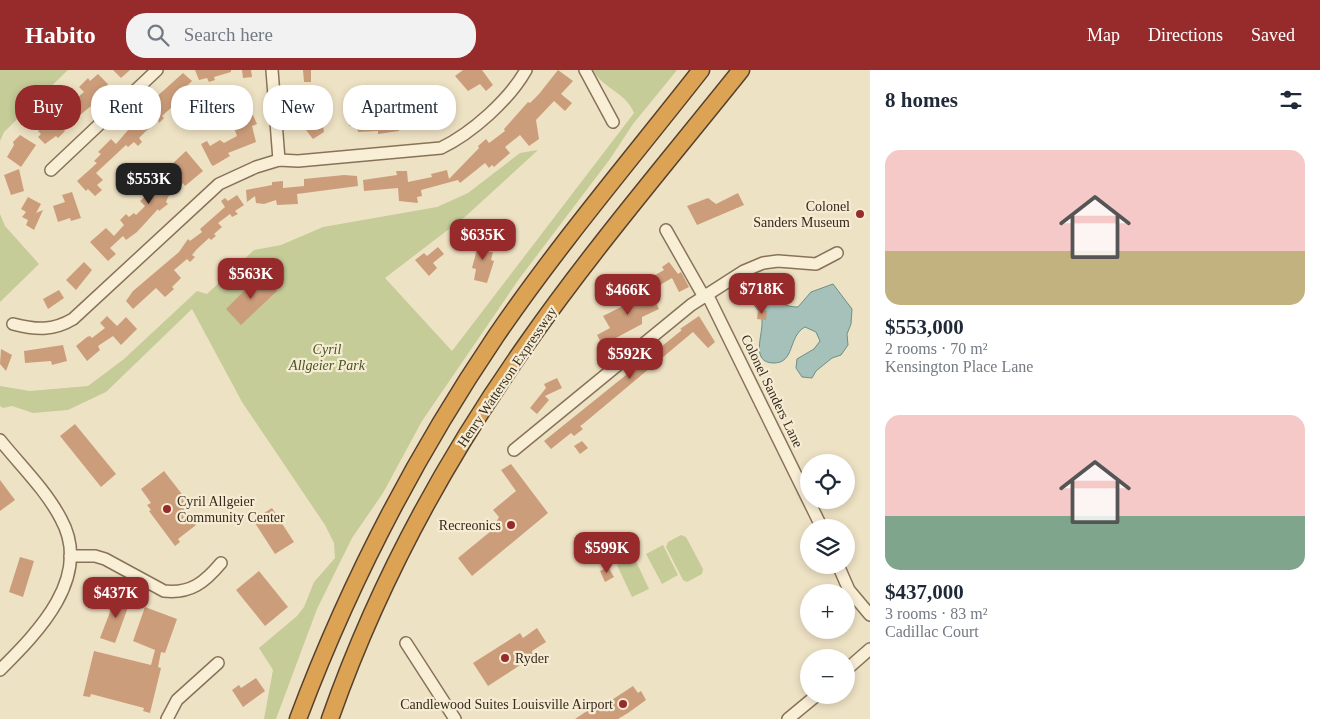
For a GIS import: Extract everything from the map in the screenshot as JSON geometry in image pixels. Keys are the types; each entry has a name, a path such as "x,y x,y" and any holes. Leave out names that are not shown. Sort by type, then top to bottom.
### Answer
{"highway":[{"name":"Henry Watterson Expressway","path":"298,719 318,664 360,569 440,423 529,290 701,70"},
{"name":"Henry Watterson Expressway","path":"330,719 344,678 388,580 444,473 478,417 556,302 741,70"}],"street":[{"path":"51,170 157,70"},
{"path":"272,70 279,160"},
{"path":"13,324 52,329 73,319 219,184 242,171 279,160 298,161 441,148 460,137 498,106 515,88 526,70"},
{"path":"585,70 613,122"},
{"name":"Colonel Sanders Lane","path":"666,230 706,295 818,519"},
{"path":"514,450 706,295 744,271 763,264 784,260 816,264 837,253"},
{"path":"0,440 55,507 66,530 70,556 66,584 56,605 27,643 0,670"},
{"path":"70,556 95,556 105,559 164,591 173,592 184,591 203,583 222,563"},
{"path":"842,574 849,590 870,615"},
{"path":"406,643 455,719"},
{"path":"855,662 870,649"},
{"path":"167,719 177,700 218,663"},
{"path":"788,719 806,704"}],"green space":[{"path":"0,70 68,70 53,85 15,85 15,121 4,132 0,141"},
{"name":"Cyril Allgeier Park","path":"593,70 677,70 633,124 610,159 519,279 422,421 383,493 352,538 317,609 276,719 264,719 273,670 259,648 297,616 304,607 314,582 335,558 334,543 325,525 242,402 192,309 106,392 68,410 33,413 12,406 3,408 0,406 0,386 30,391 88,386 124,359 197,291 207,294 254,250 281,245 323,227 437,207 468,193 520,153 538,150 466,216 385,278 452,351 634,113 625,100 603,82"},
{"path":"0,214 5,226 39,264 0,302"},
{"path":"681,535 686,537 703,569 702,574 687,582 683,580 666,547 668,542"},
{"path":"663,545 678,575 662,584 646,554"},
{"path":"634,557 649,589 632,597 617,565"}],"water":[{"path":"833,284 852,309 851,324 847,334 848,345 841,355 832,358 816,371 812,378 802,377 796,368 797,359 814,349 820,341 816,332 805,327 796,336 789,354 781,362 767,362 762,358 759,347 762,318 752,301 753,291 758,286 767,286 782,303 798,307 811,292"}],"building":[{"path":"113,70 130,70 121,78"},
{"path":"195,70 231,70 231,72 214,77 215,80 209,82 207,78 199,80"},
{"path":"242,70 251,70 252,77 243,78"},
{"path":"303,70 311,70 311,82 304,82"},
{"path":"463,70 482,70 493,85 486,91 480,84 468,91 455,76"},
{"path":"558,70 573,81 561,94 572,103 565,111 554,101 536,120 539,139 529,146 520,135 505,147 510,153 494,167 492,165 489,168 485,163 460,183 458,180 421,190 422,196 417,197 418,203 399,201 398,188 364,191 363,180 397,175 396,171 407,171 408,182 432,177 431,174 447,170 449,179 486,139 489,143 505,131 504,129 528,102 530,103 539,94"},
{"path":"183,73 192,81 188,85 171,85 171,108 162,116 164,118 161,121 161,93"},
{"path":"98,74 108,84 91,85 91,106 81,114 81,95 84,92 81,89 81,85 88,78 90,81"},
{"path":"253,115 257,124 253,126"},
{"path":"128,130 147,130 139,138 142,142 138,146 134,142 128,147 126,145 96,173 103,180 97,185 102,190 95,196 88,189 86,191 77,181 97,163 94,161 101,154 98,152 111,139 116,144"},
{"path":"235,130 253,130 256,142 228,153 230,156 213,166 201,144 207,141 210,146 220,140 224,143 237,136"},
{"path":"306,130 324,130 324,132 313,139"},
{"path":"358,130 399,131 378,134 378,131 358,132"},
{"path":"38,131 65,131 58,138 56,136 45,144 38,137 41,134"},
{"path":"20,135 36,145 21,167 7,157 14,145 13,142"},
{"path":"186,151 203,171 185,186 183,183 168,197 166,202 168,204 159,211 158,209 137,232 126,240 123,236 110,248 116,254 108,261 90,242 106,228 114,236 124,225 120,220 126,214 129,217 134,213 136,215 145,206 140,201 157,186 160,188 175,174 170,166"},
{"path":"19,169 24,191 11,195 4,175"},
{"path":"344,175 357,176 358,186 297,194 298,204 277,205 276,200 264,204 256,203 255,196 247,202 246,190 272,185 272,182 283,181 283,188 304,186 304,179"},
{"path":"72,192 81,218 71,221 70,218 58,222 53,206 65,202 62,195"},
{"path":"738,193 744,205 697,225 687,206 708,198 716,204"},
{"path":"237,195 244,205 235,211 238,214 232,217 230,214 218,223 222,227 214,234 216,236 211,240 209,238 197,249 192,255 195,257 190,262 187,259 174,270 181,278 172,287 174,289 165,297 156,288 133,309 126,301 133,291 179,252 188,239 190,241 202,232 200,229 225,207 221,201 225,198 228,201"},
{"path":"28,197 41,204 36,213 43,210 34,230 26,225 28,220 22,217 26,212 21,209"},
{"path":"480,238 491,240 489,252 493,252 491,260 494,261 487,283 474,280 476,269 472,268"},
{"path":"438,247 444,254 433,263 437,268 429,276 415,260 424,253 427,256"},
{"path":"84,262 92,270 76,290 66,280"},
{"path":"669,262 678,274 681,272 689,287 679,292 672,278 653,289 648,279 664,270 662,267"},
{"path":"261,274 277,291 241,325 226,309"},
{"path":"648,285 659,309 642,317 642,324 612,340 614,345 605,350 597,335 610,328 603,316 621,307 619,303"},
{"path":"59,290 64,298 48,309 43,299"},
{"path":"758,310 767,311 766,320 757,319"},
{"path":"107,316 117,326 126,317 137,329 121,345 113,336 98,346 100,350 87,361 76,346 87,337 90,336 92,338 105,328 100,323"},
{"path":"699,316 715,342 708,348 693,332 580,426 583,429 574,436 571,433 551,449 544,441 682,330 680,329"},
{"path":"63,345 67,361 52,365 51,361 25,363 24,351"},
{"path":"1,349 12,355 6,371 0,364"},
{"path":"557,378 562,388 545,396 549,400 537,414 530,408 546,388 544,384"},
{"path":"75,424 116,474 101,487 60,436"},
{"path":"582,441 588,448 580,454 574,446"},
{"path":"511,464 548,513 472,576 458,558 491,531 499,517 493,510 516,491 501,470"},
{"name":"Cyril Allgeier Community Center","path":"164,471 188,502 182,506 196,525 178,539 180,542 175,546 149,511 151,510 147,505 151,503 141,489"},
{"path":"0,480 15,500 0,511"},
{"path":"272,508 294,542 275,554 253,520"},
{"path":"20,557 34,561 23,597 9,592"},
{"path":"608,567 614,577 605,582 600,571"},
{"path":"259,571 288,607 265,626 236,590"},
{"path":"117,594 131,599 115,643 100,638"},
{"path":"145,607 177,619 165,653 161,652 158,667 161,668 150,713 143,711 144,708 91,694 90,697 83,696 94,651 151,665 155,650 133,641"},
{"path":"537,628 546,642 532,651 534,656 488,686 473,663 520,633 523,638"},
{"path":"256,678 265,691 243,707 232,690 239,685 241,688"},
{"name":"Candlewood Suites Louisville Airport","path":"633,686 638,693 641,691 646,700 618,719 575,719 596,705 598,709"}],"place":[{"name":"Colonel Sanders Museum","path":"860,214"},
{"name":"Cyril Allgeier Community Center","path":"167,509"},
{"name":"Recreonics","path":"511,525"},
{"name":"Ryder","path":"505,658"},
{"name":"Candlewood Suites Louisville Airport","path":"623,704"}]}
